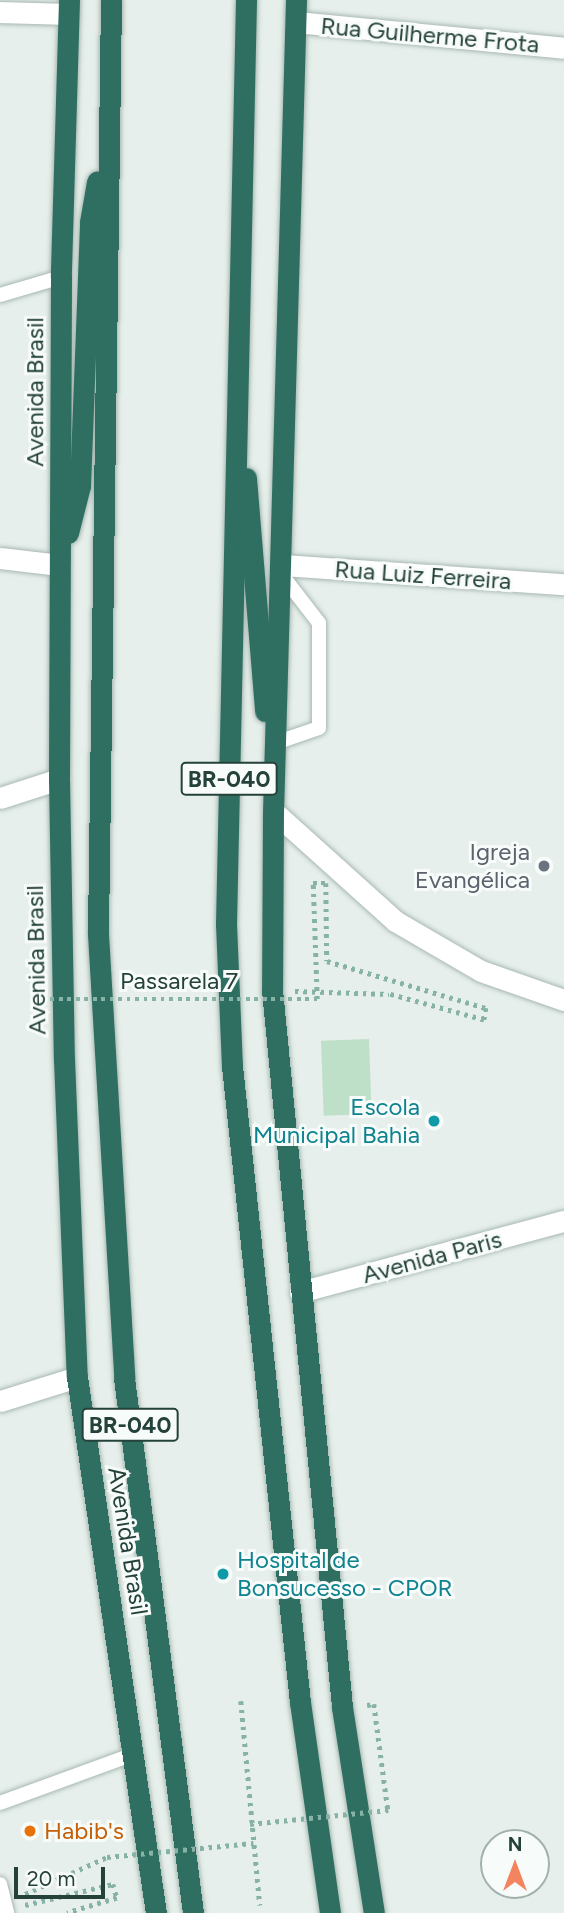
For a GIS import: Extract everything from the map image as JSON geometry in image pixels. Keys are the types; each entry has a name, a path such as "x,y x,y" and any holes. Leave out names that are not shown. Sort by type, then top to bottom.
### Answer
{"highway":[{"name":"Avenida Brasil","path":"111,0 98,934 108,1160 124,1378 193,1913"},
{"name":"BR-040","path":"246,0 236,356 226,924 232,1066 299,1689 330,1913"},
{"path":"296,0 282,570 273,811 272,990 342,1707 374,1913"},
{"name":"Avenida Brasil","path":"68,7 61,277 59,779 64,1059 76,1377 156,1913"},
{"path":"60,565 80,486 90,222 108,128"},
{"path":"236,356 273,811"}],"street":[{"path":"0,12 68,7"},
{"name":"Rua Guilherme Frota","path":"296,22 564,48"},
{"path":"0,558 60,565"},
{"name":"Rua Luiz Ferreira","path":"282,570 564,584"},
{"path":"0,798 59,779"},
{"path":"273,811 395,921 481,971 564,1000"},
{"name":"Avenida Paris","path":"300,1292 564,1221"},
{"path":"0,1401 76,1377"}],"lane":[{"path":"0,295 61,277"},
{"path":"275,743 319,728 319,623 282,570"},
{"path":"0,1803 134,1754"},
{"path":"0,1884 7,1913"}],"path":[{"name":"Passarela 7","path":"42,999 317,999 313,883 326,883 327,961 486,1008 484,1020 389,994 272,990"},
{"path":"240,1701 247,1807 260,1905"},
{"path":"250,1824 388,1810"},
{"path":"67,1913 117,1898 113,1884 20,1906 16,1898 107,1857 253,1843"}],"green space":[{"path":"369,1039 372,1114 324,1116 321,1041"}],"place":[{"name":"Igreja Evangélica","path":"544,866"},
{"name":"Escola Municipal Bahia","path":"434,1121"},
{"name":"Hospital de Bonsucesso - CPOR","path":"223,1574"},
{"name":"Habib's","path":"30,1831"}]}
